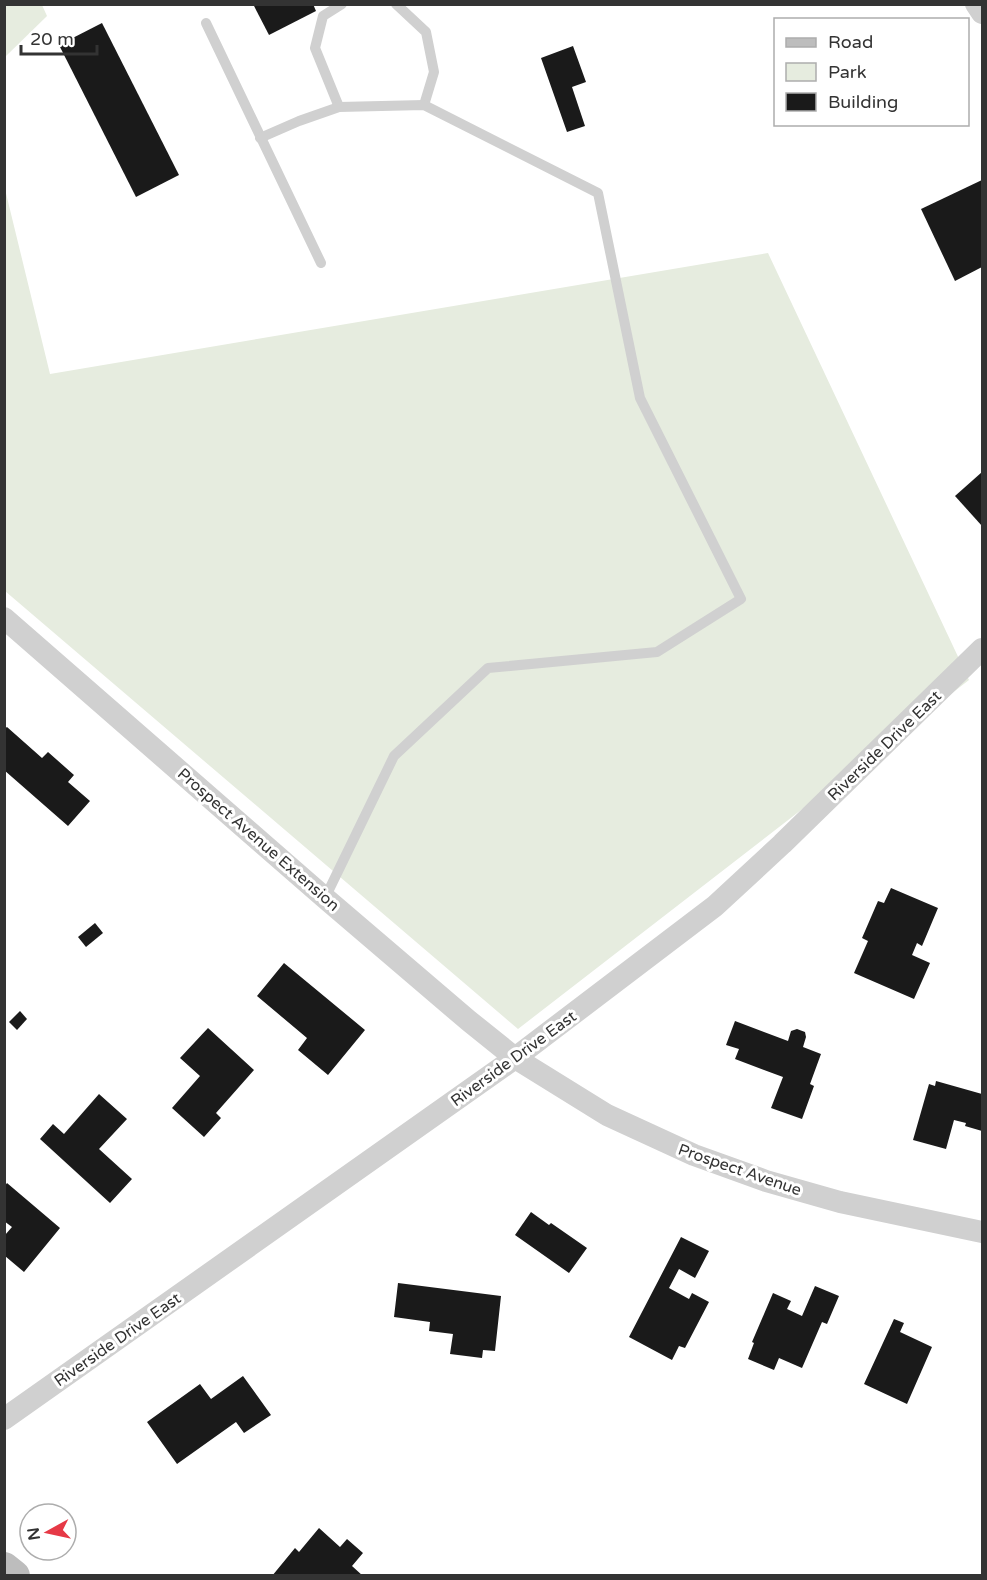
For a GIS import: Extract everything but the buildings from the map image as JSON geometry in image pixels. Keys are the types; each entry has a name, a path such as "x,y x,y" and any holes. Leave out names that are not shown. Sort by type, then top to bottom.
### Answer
{"main road":[{"path":"4,1568 14,1575"}],"street":[{"path":"976,4 982,14"},
{"name":"Prospect Avenue Extension","path":"4,618 325,898 515,1058"},
{"name":"Riverside Drive East","path":"4,1419 515,1058 715,906 982,649"},
{"name":"Prospect Avenue","path":"515,1058 607,1115 694,1155 766,1181 840,1202 982,1232"}],"lane":[{"path":"339,107 315,48 323,16 342,4"},
{"path":"396,4 426,32 434,72 424,105"},
{"path":"206,23 321,263"},
{"path":"260,138 339,107 424,105 598,193 640,398 741,599 657,652 488,668 394,756 325,898"}],"green space":[{"path":"5,4 42,5 47,16 5,57"},
{"path":"4,185 50,374 768,253 969,680 518,1029 5,591"}]}
